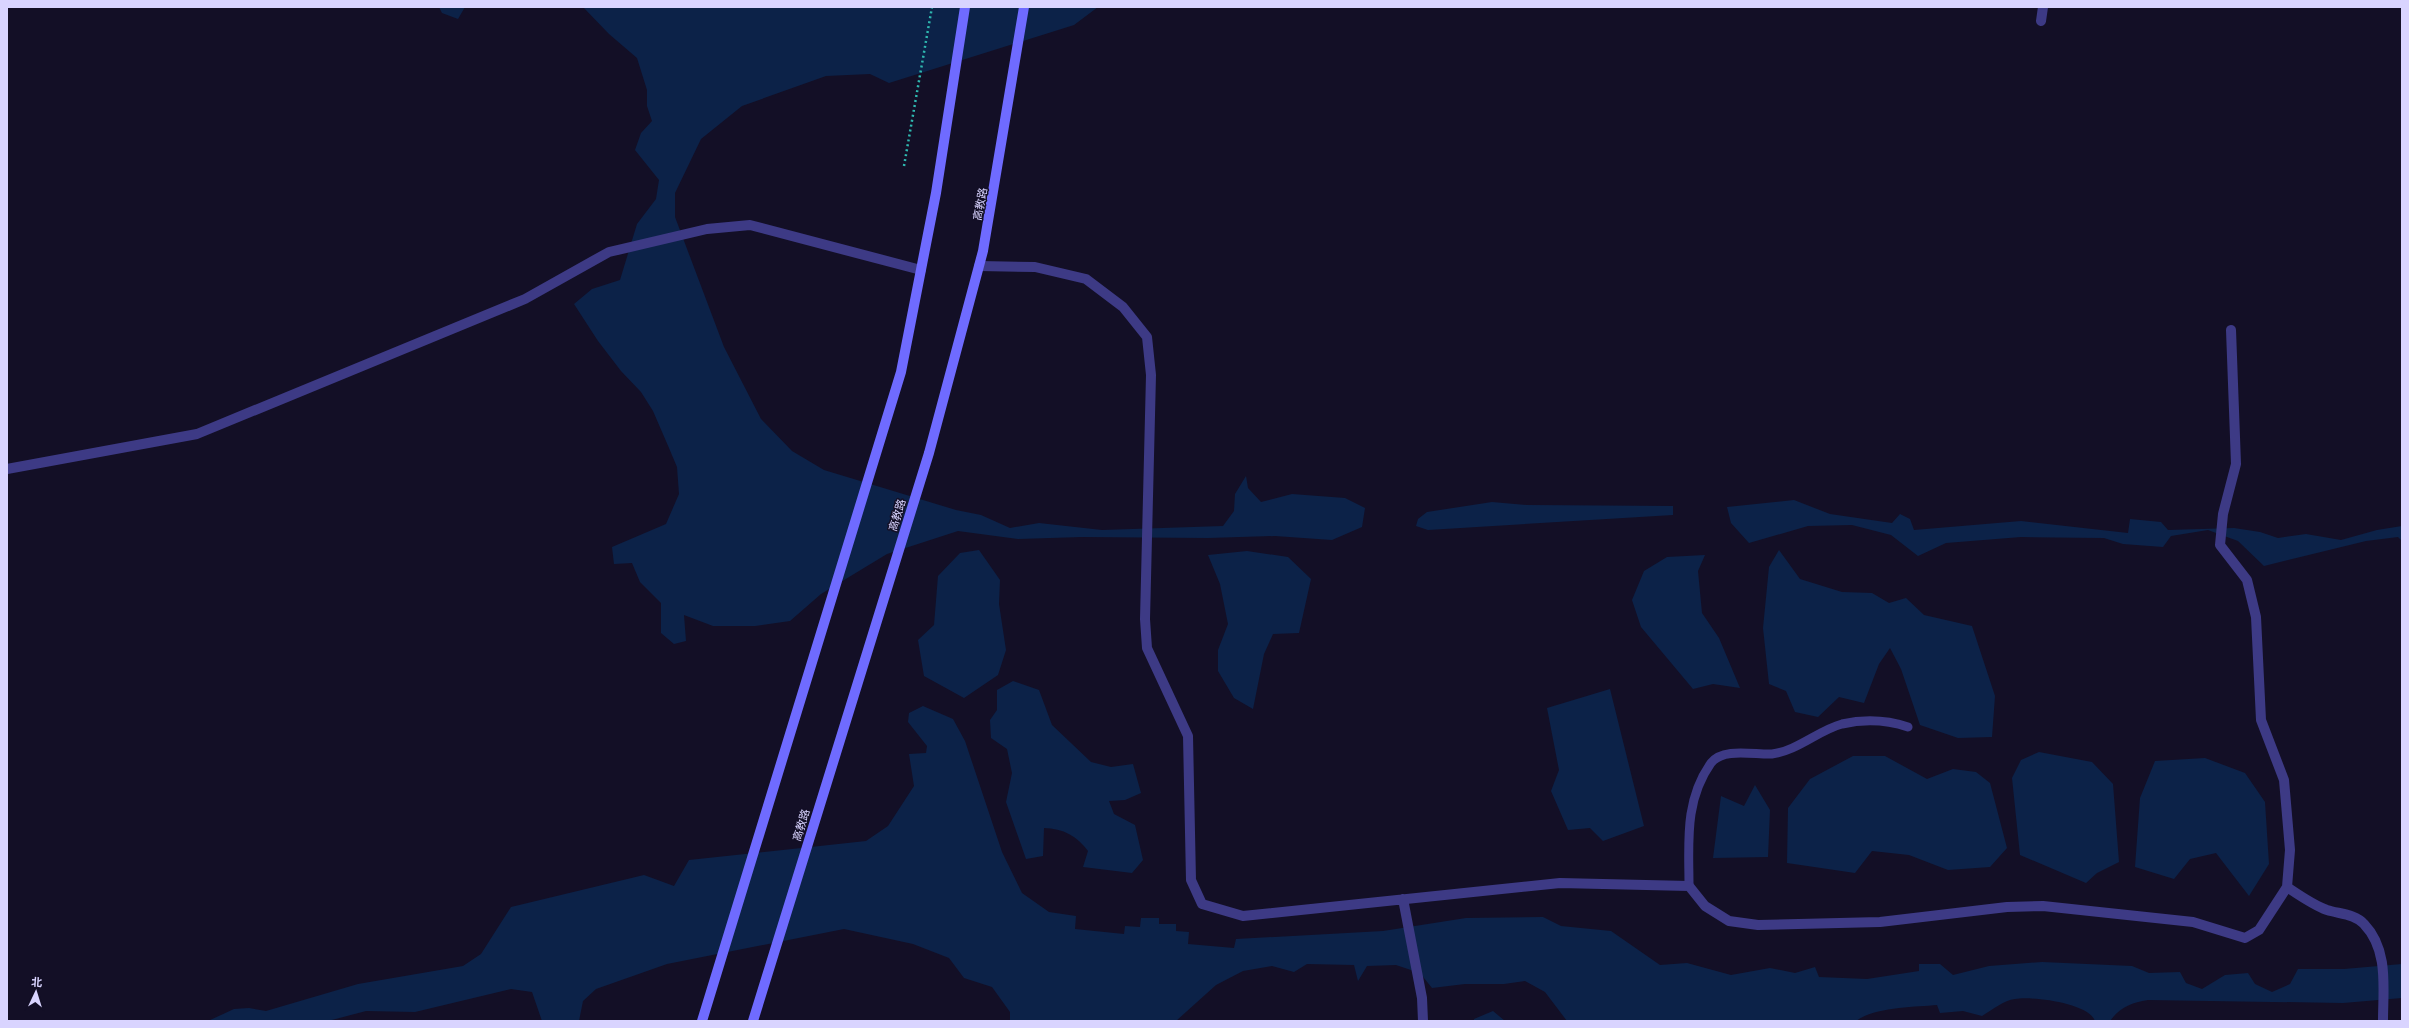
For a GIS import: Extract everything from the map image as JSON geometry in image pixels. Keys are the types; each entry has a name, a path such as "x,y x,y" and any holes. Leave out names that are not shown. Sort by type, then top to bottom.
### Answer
{"main road":[{"path":"702,1021 901,372 950,107 965,7"},
{"name":"高教路","path":"753,1021 929,453 979,266 1012,90 1024,7"}],"street":[{"path":"2041,21 2043,7"},
{"path":"7,469 197,434 525,299 608,252 707,229 750,225 921,270"},
{"path":"979,266 1035,267 1086,279 1123,307 1146,337 1151,375 1145,619 1147,648 1188,736 1191,880 1202,904 1244,916 1560,883 1690,886 1705,906 1729,921 1758,925 1880,922 2007,907 2043,906 2193,922 2244,938 2259,930 2287,887 2290,850 2284,780 2260,720 2256,617 2247,580 2220,545 2223,514 2236,464 2230,330"},
{"path":"2287,887 2327,910 2347,914 2364,923 2379,946 2383,960 2383,1021"},
{"path":"1403,899 1422,998 1423,1021"}],"lane":[{"path":"1690,886 1688,823 1695,790 1712,762 1728,754 1748,752 1772,754 1807,742 1841,724 1886,720 1908,727"}],"path":[{"path":"904,166 920,84 932,7"}],"water":[{"path":"439,7 465,7 458,19 442,13"},
{"path":"583,7 1098,7 1074,25 889,83 870,74 826,76 742,106 701,139 675,193 675,217 724,347 761,419 792,451 824,470 956,510 981,515 1010,528 1039,523 1102,530 1223,526 1234,511 1235,494 1246,476 1248,488 1261,502 1292,494 1345,498 1365,508 1362,527 1332,540 1275,536 1208,538 1082,537 1018,539 958,531 887,554 821,594 790,621 755,626 713,626 684,615 686,641 674,644 661,633 661,603 640,582 632,563 614,564 612,547 666,524 679,494 677,467 653,411 641,392 621,371 598,341 574,304 592,289 620,280 637,224 656,199 659,180 635,150 641,133 652,121 647,106 647,90 637,58 609,34"},
{"path":"1794,500 1830,514 1892,523 1900,514 1910,519 1914,530 2021,521 2128,533 2130,519 2161,522 2168,530 2234,528 2260,532 2278,538 2306,534 2341,540 2377,530 2402,526 2402,541 2398,537 2366,541 2264,566 2238,541 2208,530 2171,536 2163,547 2123,544 2104,538 2021,537 1946,543 1918,556 1891,535 1852,525 1808,526 1749,543 1731,523 1727,507"},
{"path":"1492,502 1527,505 1673,506 1673,515 1428,530 1416,526 1418,519 1427,512"},
{"path":"979,550 1000,580 999,604 1006,650 998,675 964,698 924,676 918,640 934,625 938,576 960,553"},
{"path":"1779,550 1800,579 1842,592 1872,593 1889,603 1906,598 1924,615 1972,626 1995,696 1992,737 1958,738 1920,725 1901,669 1890,648 1879,664 1864,703 1839,697 1818,717 1795,712 1786,691 1769,684 1763,628 1769,567"},
{"path":"1247,551 1288,557 1311,579 1299,633 1273,634 1264,654 1253,709 1234,698 1218,671 1218,650 1228,624 1220,584 1208,555"},
{"path":"1705,555 1698,571 1702,613 1719,638 1740,688 1713,684 1693,689 1641,627 1632,600 1644,571 1667,557"},
{"path":"1013,681 1039,690 1052,725 1091,762 1111,767 1133,764 1141,793 1125,800 1109,801 1114,814 1135,825 1143,860 1132,873 1083,867 1088,851 1084,846 1069,834 1051,828 1044,828 1043,856 1026,859 1006,802 1012,773 1007,749 991,738 990,720 997,710 997,690"},
{"path":"1610,689 1644,826 1603,841 1590,828 1568,830 1551,791 1559,770 1547,708"},
{"path":"923,706 953,719 965,741 1002,852 1022,893 1049,912 1076,916 1075,929 1124,934 1125,926 1140,927 1141,918 1159,918 1159,924 1176,924 1176,931 1189,932 1188,944 1234,948 1236,939 1383,931 1466,918 1543,917 1561,926 1611,931 1660,965 1687,963 1731,975 1770,968 1795,973 1815,967 1819,977 1867,979 1919,971 1919,964 1940,964 1953,975 1989,966 2042,962 2132,966 2149,973 2180,972 2186,983 2202,989 2225,975 2248,973 2255,984 2272,992 2290,984 2298,969 2344,969 2402,964 2402,998 2343,1003 2148,1000 2126,1006 2110,1021 2095,1021 2091,1015 2072,1005 2046,1000 2023,998 2007,1001 1982,1016 1963,1011 1940,1013 1937,1005 1884,1010 1864,1016 1856,1021 1567,1021 1545,992 1525,981 1504,984 1465,984 1432,988 1420,973 1396,965 1367,966 1358,981 1354,965 1307,964 1294,972 1272,966 1243,971 1216,985 1176,1021 1010,1021 1010,1012 992,987 964,978 949,958 913,944 844,929 667,964 596,989 583,1001 579,1021 542,1021 532,992 511,989 415,1012 366,1011 328,1021 208,1021 234,1009 249,1008 266,1011 358,984 463,966 481,954 511,907 644,875 674,886 689,860 866,841 888,826 914,786 909,754 926,753 927,746 908,722 909,713"},
{"path":"2039,752 2092,762 2113,784 2119,862 2097,873 2086,883 2020,855 2012,778 2021,760"},
{"path":"1853,756 1885,756 1927,779 1953,769 1976,772 1990,783 2007,848 1990,867 1948,870 1909,855 1872,851 1855,873 1787,863 1788,808 1810,779"},
{"path":"2205,758 2245,773 2265,802 2269,864 2249,896 2216,853 2190,859 2174,879 2135,867 2140,798 2155,761"},
{"path":"1755,785 1770,810 1768,857 1713,858 1721,796 1744,806"},
{"path":"1493,1011 1505,1021 1474,1021 1474,1019"}]}
